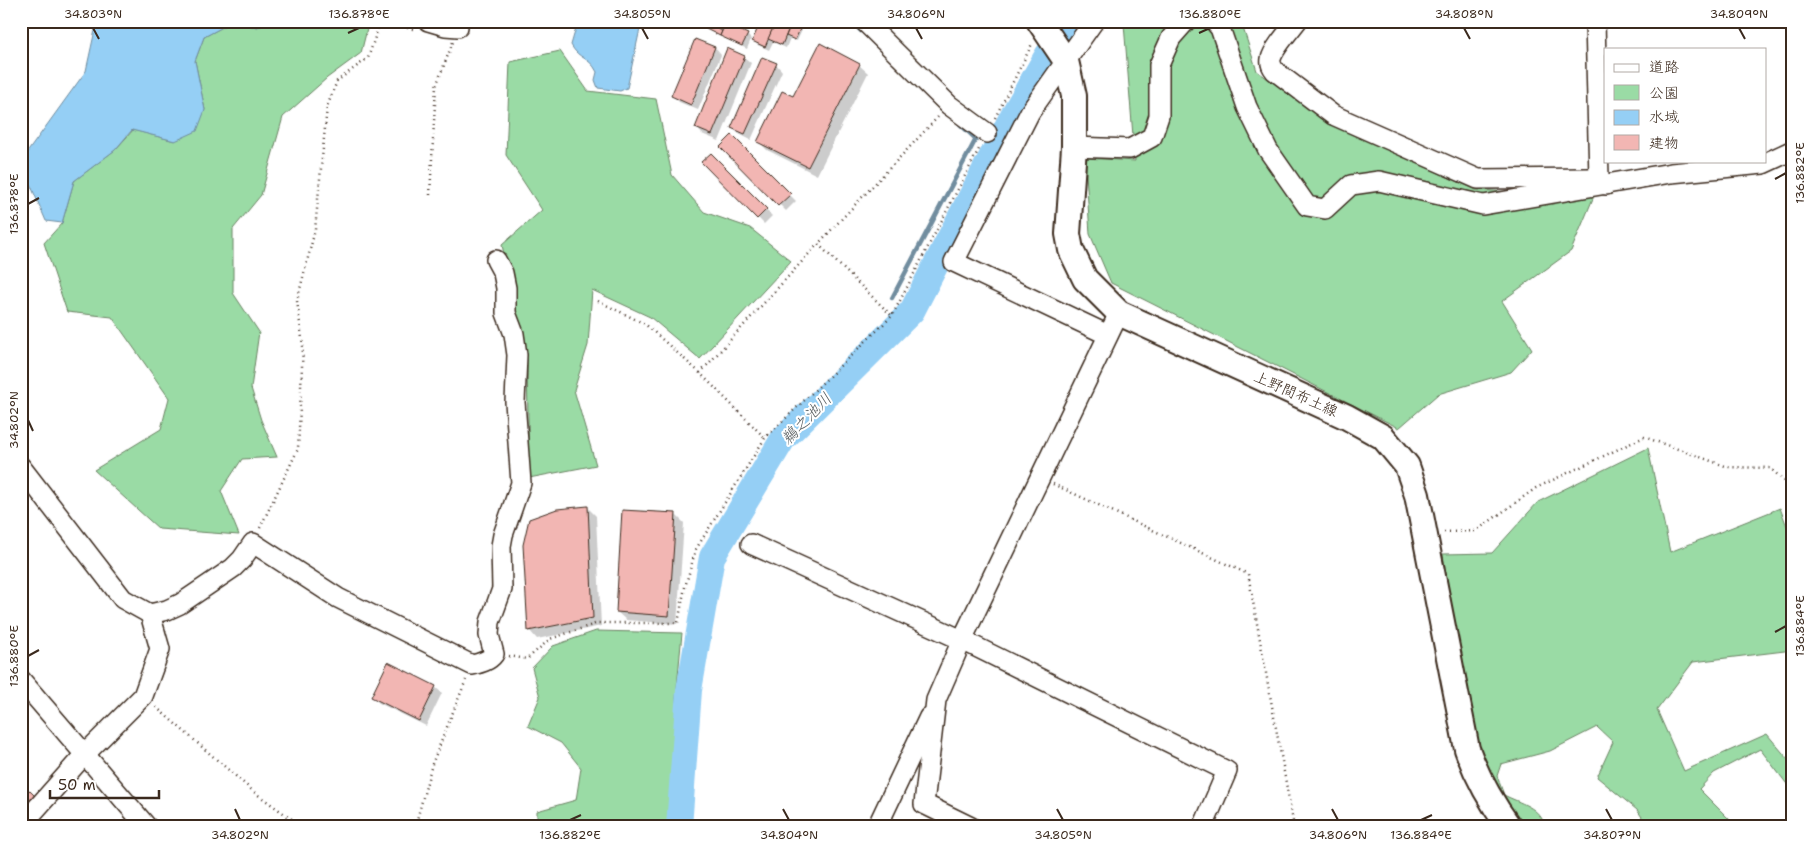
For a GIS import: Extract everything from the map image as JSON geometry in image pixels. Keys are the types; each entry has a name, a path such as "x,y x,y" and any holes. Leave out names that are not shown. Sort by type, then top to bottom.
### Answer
{"main road":[{"name":"上野間布土線","path":"1041,23 1066,61 1074,96 1074,147 1068,234 1071,250 1086,279 1119,313 1347,417 1383,437 1407,466 1418,495 1467,749 1475,772 1494,806 1509,827"}],"street":[{"path":"864,21 949,106 987,133"},
{"path":"1094,21 1030,112 954,262 1108,335"},
{"path":"1074,147 1130,150 1152,137 1159,116 1159,64 1171,38 1186,21"},
{"path":"1214,21 1220,28 1247,107 1268,150 1307,206 1325,209 1351,186 1379,181 1483,205 1602,182 1763,164 1793,150"},
{"path":"1297,21 1274,54 1271,61 1272,66 1275,71 1333,115 1478,179 1602,182"},
{"path":"1595,21 1602,182"},
{"path":"422,26 445,26 456,33"},
{"path":"21,467 119,593 134,606 150,614 167,610 180,604 233,568 253,544 338,598 472,665 482,663 494,654 489,635 490,622 502,588 501,546 521,483 515,402 517,355 514,334 506,313 506,288 503,273 496,260"},
{"path":"878,827 962,640 1119,313"},
{"path":"751,544 962,640 1227,771 1203,827"},
{"path":"21,826 85,754 143,696 160,649 150,614"},
{"path":"21,680 147,827"},
{"path":"936,700 924,804 971,827"}],"path":[{"path":"253,544 298,449 303,346 297,300 315,230 327,107 337,81 368,58 380,22 422,26"},
{"path":"494,654 527,659 550,639 598,623 678,624 685,587 696,548 765,438 892,316 987,133 1041,23"},
{"path":"430,195 436,86 456,33"},
{"path":"700,374 818,244 949,106"},
{"path":"818,244 892,316"},
{"path":"598,301 645,324 700,374 765,438"},
{"path":"1425,533 1476,531 1536,488 1644,437 1728,467 1770,468 1793,489"},
{"path":"1040,478 1248,574 1294,827"},
{"path":"415,827 432,764 472,665"},
{"path":"143,696 254,792 303,827"}],"green space":[{"path":"277,21 369,21 361,53 327,78 283,117 261,195 233,229 233,293 259,332 251,388 261,420 277,457 242,459 221,491 239,535 159,529 94,470 161,429 169,398 112,317 67,312 44,243 62,223 74,181 115,150 133,130 175,141 205,110 195,61 204,37 232,22 257,27"},
{"path":"1126,21 1236,21 1243,28 1257,71 1331,124 1476,190 1594,196 1571,251 1502,301 1532,349 1511,372 1438,394 1399,428 1111,283 1090,234 1085,158 1135,161 1124,24"},
{"path":"560,51 588,91 656,99 672,175 704,212 750,228 791,261 700,359 650,317 592,290 588,345 574,390 596,465 529,478 527,360 502,245 542,210 506,155 510,62"},
{"path":"1648,448 1670,552 1780,508 1793,542 1793,650 1693,662 1657,710 1684,771 1767,734 1793,765 1793,792 1760,749 1714,773 1699,789 1737,827 1649,827 1637,810 1597,777 1613,742 1597,727 1550,751 1501,764 1497,776 1504,795 1534,810 1543,820 1545,827 1518,827 1474,758 1443,554 1492,553 1538,502"},
{"path":"596,631 682,633 676,698 671,827 537,827 537,811 576,800 581,768 561,743 528,726 540,697 532,668 553,646"}],"water":[{"path":"97,21 277,21 257,27 232,22 204,37 195,61 205,110 197,131 175,141 132,130 115,150 74,181 62,223 46,221 31,186 23,173 26,154 86,71"},
{"path":"578,21 635,21 640,29 627,88 620,91 598,88 595,80 597,72 594,67 577,53 571,45"}],"building":[{"path":"761,21 776,21 765,47 752,41"},
{"path":"776,21 792,21 782,45 768,39"},
{"path":"792,21 802,25 795,40 786,36"},
{"path":"708,24 722,31 720,36 706,29"},
{"path":"725,24 748,34 742,46 720,36"},
{"path":"695,39 715,47 691,105 671,96"},
{"path":"820,43 860,64 808,167 757,142 782,91 793,96"},
{"path":"727,48 745,56 712,135 695,128"},
{"path":"762,57 777,63 745,134 731,128"},
{"path":"732,135 791,194 778,206 720,147"},
{"path":"711,153 767,209 757,219 701,162"},
{"path":"588,506 593,618 528,631 523,545 529,519 557,509"},
{"path":"622,510 676,513 669,616 616,612"},
{"path":"388,662 436,686 419,721 371,697"},
{"path":"21,782 35,796 21,809"}],"waterway":[{"path":"851,21 861,31"},
{"name":"鵜之池川","path":"1063,31 1070,21"},
{"name":"鵜之池川","path":"679,827 689,690 712,557 783,439 912,311 1013,115 1048,54"},
{"path":"892,298 976,139 960,124"}]}
